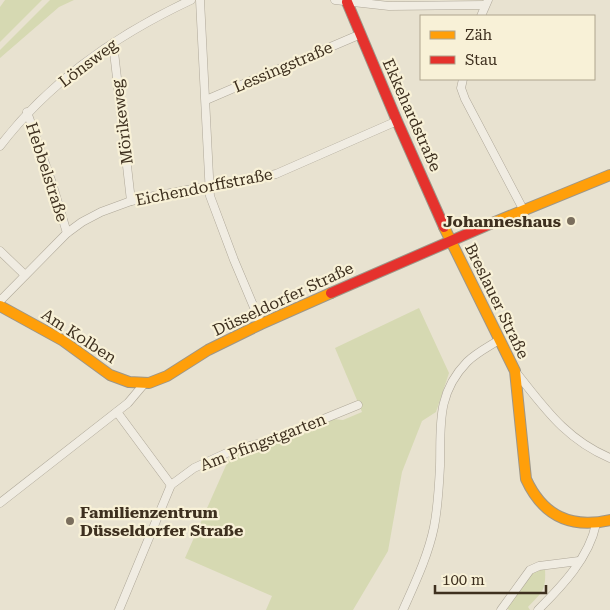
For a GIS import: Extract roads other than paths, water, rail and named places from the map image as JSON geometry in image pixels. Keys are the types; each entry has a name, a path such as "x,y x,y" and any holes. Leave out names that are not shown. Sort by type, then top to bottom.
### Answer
{"street":[{"name":"Lönsweg","path":"0,146 27,112 65,78 113,43 191,0"},
{"path":"200,0 210,196 261,324"},
{"path":"335,0 389,6 486,3 481,15"},
{"name":"Ekkehardstraße","path":"347,2 397,121 451,240"},
{"name":"Lessingstraße","path":"206,100 361,34"},
{"name":"Mörikeweg","path":"113,43 131,201"},
{"path":"462,80 465,100 523,209"},
{"name":"Hebbelstraße","path":"27,112 67,233"},
{"name":"Eichendorffstraße","path":"24,275 67,233 95,215 131,201 276,174 397,121"},
{"name":"Düsseldorfer Straße","path":"0,503 117,412 134,397 144,384 156,382 208,350 261,324 523,209 610,175"},
{"name":"Breslauer Straße","path":"451,240 514,371 526,479 530,490 540,504 555,516 571,522 596,524 610,520"},
{"path":"0,250 24,275 0,301"},
{"name":"Am Kolben","path":"0,306 62,340 110,375 123,381 144,384"},
{"path":"403,610 434,527 439,483 440,422 446,395 457,374 474,357 498,340"},
{"path":"514,371 566,432 588,447 610,458"},
{"name":"Am Pfingstgarten","path":"172,485 194,468 230,451 272,440 358,405"},
{"path":"117,412 172,485 118,610"},
{"path":"0,491 7,497"},
{"path":"538,610 561,586 580,561 591,541 596,524"},
{"path":"501,610 530,570 540,566 580,561"}],"place":[{"name":"Johanneshaus","path":"571,221"},
{"name":"Familienzentrum Düsseldorfer Straße","path":"70,521"}]}
